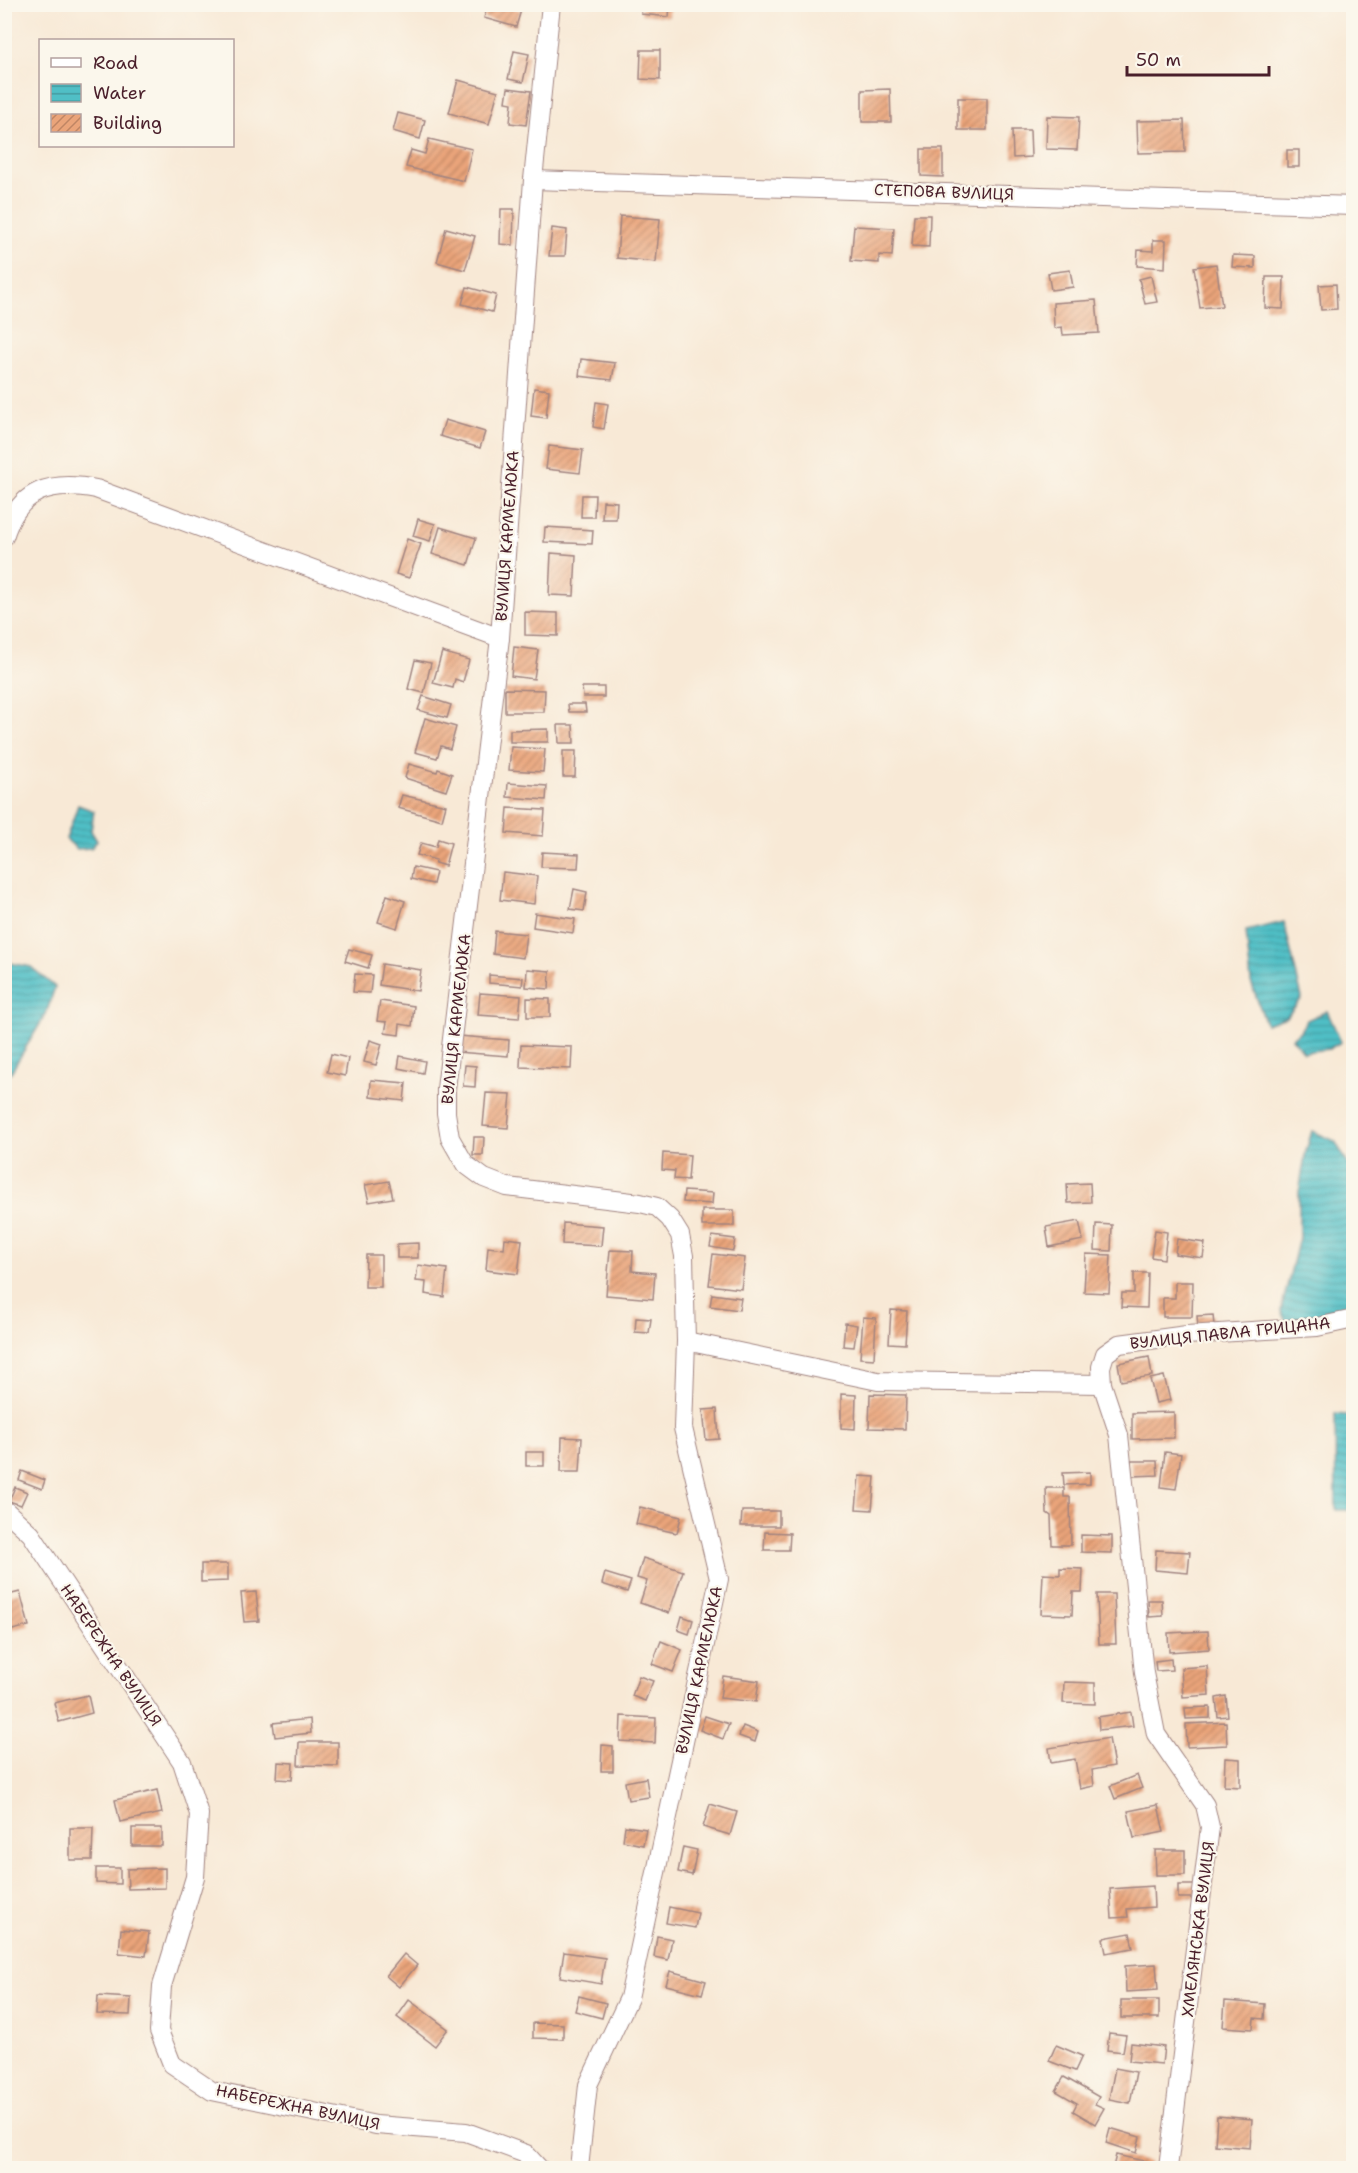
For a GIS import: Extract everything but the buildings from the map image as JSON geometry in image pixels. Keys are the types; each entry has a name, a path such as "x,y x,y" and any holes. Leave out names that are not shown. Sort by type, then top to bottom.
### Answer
{"street":[{"name":"ВУЛИЦЯ КАРМЕЛЮКА","path":"551,4 533,180 500,638 447,1089 447,1113 450,1138 465,1164 484,1178 507,1187 657,1207 670,1219 680,1235 684,1256 686,1341 683,1428 719,1579 629,1998 588,2085 579,2169"},
{"name":"СТЕПОВА ВУЛИЦЯ","path":"533,180 1353,206"},
{"path":"4,537 9,522 22,503 35,493 51,487 74,484 96,489 500,638"},
{"name":"ВУЛИЦЯ ПАВЛА ГРИЦАНА","path":"1102,1384 1101,1367 1105,1354 1119,1344 1187,1335 1317,1327 1353,1319"},
{"path":"686,1341 878,1381 1102,1384"},
{"name":"ХМЕЛЯНСЬКА ВУЛИЦЯ","path":"1102,1384 1119,1435 1144,1673 1156,1734 1205,1805 1210,1827 1168,2169"},
{"name":"НАБЕРЕЖНА ВУЛИЦЯ","path":"4,1509 31,1534 182,1762 199,1814 195,1877 162,1986 159,2031 172,2064 212,2091 376,2125 466,2132 526,2154 538,2169"}],"water":[{"path":"78,805 94,811 91,831 97,841 91,848 77,849 66,839"},
{"path":"1284,922 1302,998 1286,1017 1266,1024 1251,982 1246,931"},
{"path":"5,962 31,967 55,987 46,1014 5,1082"},
{"path":"1327,1011 1341,1042 1329,1049 1304,1052 1292,1038 1307,1020"},
{"path":"1312,1131 1335,1141 1353,1173 1353,1317 1286,1322 1281,1311 1299,1238 1299,1192"},
{"path":"1335,1414 1353,1416 1353,1510 1336,1510"}]}
